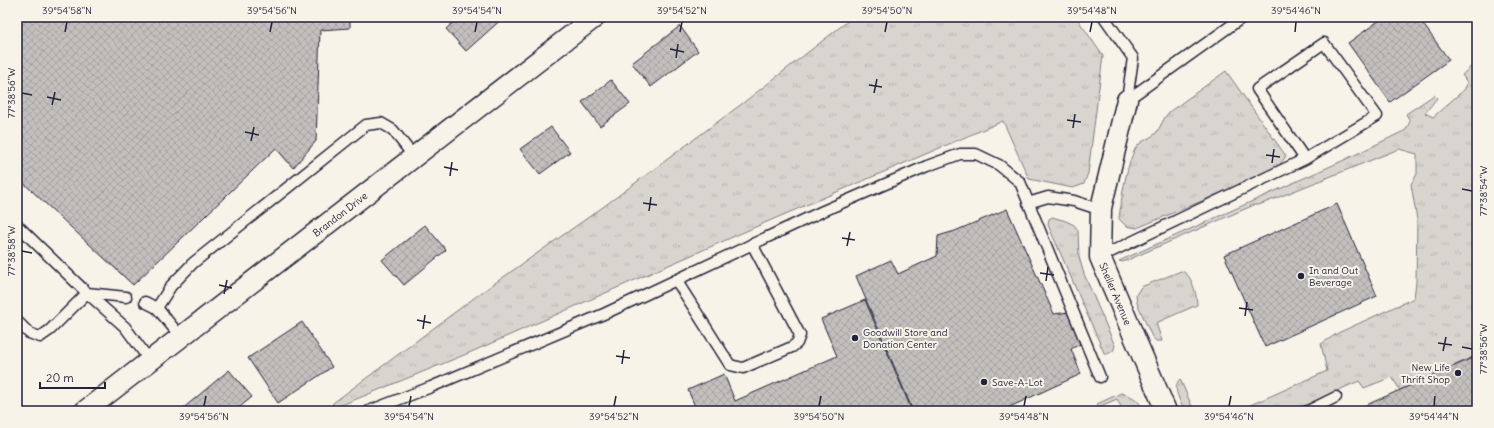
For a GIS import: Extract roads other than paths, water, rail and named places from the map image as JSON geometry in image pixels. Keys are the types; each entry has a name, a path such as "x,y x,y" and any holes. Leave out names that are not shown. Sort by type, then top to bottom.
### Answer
{"street":[{"name":"Brandon Drive","path":"86,411 414,157 582,21"},
{"name":"Sheller Avenue","path":"1127,100 1101,210 1100,257 1166,411"}],"lane":[{"path":"1104,17 1133,58 1127,100"},
{"path":"1127,100 1244,17"},
{"path":"1100,257 1305,159 1377,116 1324,43 1257,89 1305,159"},
{"path":"157,308 171,286 193,263 366,125 381,123 393,130 414,157"},
{"path":"369,411 431,387 606,313 823,211 927,166 960,154 976,154 999,165 1020,182 1100,377"},
{"path":"1028,203 1048,197 1074,201 1101,210"},
{"path":"17,224 87,293 125,327 150,361"},
{"path":"676,280 730,365 743,368 792,347 800,335 752,244"},
{"path":"87,293 126,297"},
{"path":"17,321 29,334 40,337 50,330 87,293"},
{"path":"145,302 157,308 181,337"},
{"path":"1308,411 1336,397"}],"place":[{"name":"In and Out Beverage","path":"1301,276"},
{"name":"Goodwill Store and Donation Center","path":"855,338"},
{"name":"New Life Thrift Shop","path":"1458,373"},
{"name":"Save-A-Lot","path":"984,382"}]}
